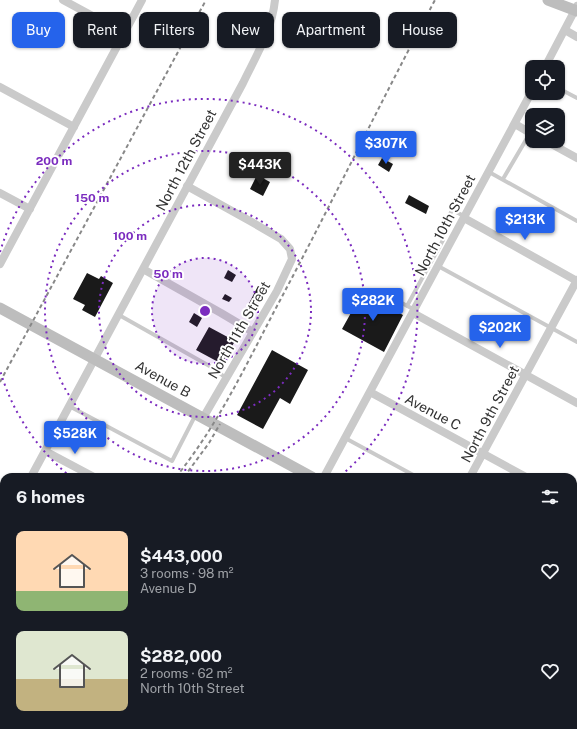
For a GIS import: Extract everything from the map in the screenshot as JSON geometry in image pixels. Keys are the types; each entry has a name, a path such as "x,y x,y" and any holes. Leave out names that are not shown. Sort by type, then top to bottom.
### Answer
{"street":[{"path":"63,0 85,12"},
{"path":"131,20 142,0"},
{"name":"North 12th Street","path":"33,473 188,186 264,41 272,19 275,0"},
{"path":"548,0 577,11"},
{"path":"549,60 577,6"},
{"path":"564,30 577,37"},
{"path":"0,264 3,251 30,209 116,48"},
{"path":"0,87 74,127"},
{"name":"North 10th Street","path":"326,473 370,392 412,309 465,218 527,100"},
{"path":"515,124 525,130"},
{"path":"559,148 577,158"},
{"name":"North 11th Street","path":"188,186 281,239 287,244 292,254 289,267 277,291 227,378 200,416"},
{"path":"0,192 30,209"},
{"path":"465,218 577,280"},
{"path":"143,269 253,332"},
{"name":"North 9th Street","path":"472,473 577,280"},
{"name":"Avenue B","path":"0,308 305,473"},
{"path":"412,309 577,403"},
{"name":"Avenue C","path":"370,392 519,473"},
{"path":"46,451 87,473"}],"lane":[{"path":"565,92 577,98"},
{"path":"503,180 525,143"},
{"path":"489,172 577,221"},
{"path":"377,290 412,309 443,240 441,233 452,210 465,218"},
{"path":"438,266 577,342"},
{"path":"119,315 213,368 227,378"},
{"path":"69,406 172,461 200,416"},
{"path":"345,438 410,473"}],"building":[{"path":"382,158 393,164 389,172 378,165"},
{"path":"257,175 270,182 263,196 250,189"},
{"path":"409,195 429,206 426,214 405,203"},
{"path":"228,270 236,275 232,282 224,278"},
{"path":"87,273 99,279 101,276 113,283 95,317 82,310 85,305 73,299"},
{"path":"258,286 265,290 251,316 244,313"},
{"path":"362,293 403,315 384,352 342,329"},
{"path":"225,294 232,298 229,302 222,299"},
{"path":"194,313 202,318 197,327 189,322"},
{"path":"209,327 235,341 222,364 196,350"},
{"path":"272,350 308,370 290,404 280,398 263,429 237,415"}],"railway":[{"path":"0,382 206,0"},
{"path":"179,473 205,437 231,394 435,0"},
{"path":"187,473 209,443 220,424"}]}
